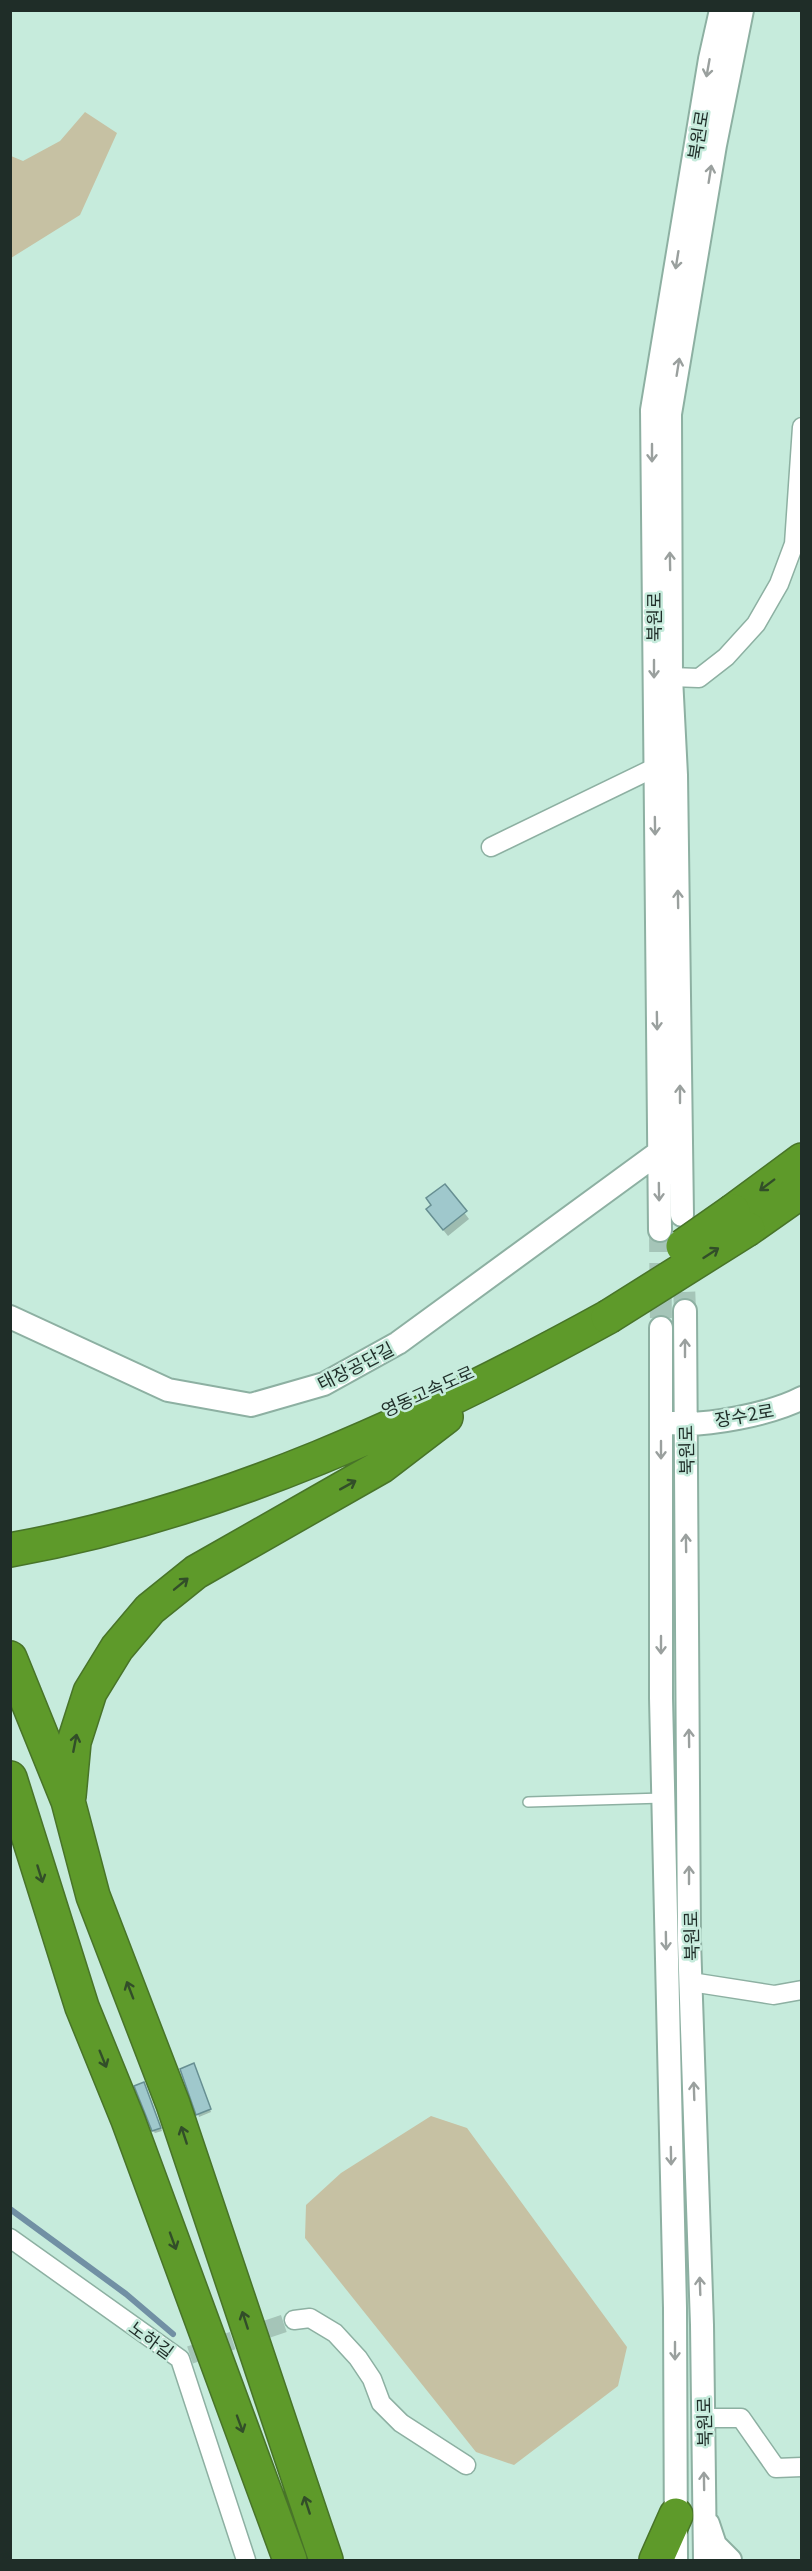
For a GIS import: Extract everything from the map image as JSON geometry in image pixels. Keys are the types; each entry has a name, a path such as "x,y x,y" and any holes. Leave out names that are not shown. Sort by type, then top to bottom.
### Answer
{"highway":[{"name":"영동고속도로","path":"741,1220 801,1160"},
{"name":"영동고속도로","path":"10,1550 150,1516 267,1477 366,1440 499,1377 741,1220 801,1191"},
{"name":"영동고속도로","path":"10,1530 120,1504 231,1469 339,1429 445,1385 605,1308"},
{"path":"68,1801 74,1742 90,1692 117,1648 150,1609 196,1572 382,1466 499,1377"},
{"path":"10,1658 68,1801 93,1896 173,2104 326,2560"},
{"path":"10,1779 19,1824 82,2007 128,2120 290,2560"},
{"path":"656,2560 690,2513"}],"street":[{"name":"북원로","path":"682,1215 652,410 710,59 721,10"},
{"name":"북원로","path":"660,1230 658,1153 665,767 671,677 670,414 715,145 742,10"},
{"path":"671,677 699,678 726,657 756,624 779,584 794,544 801,427"},
{"path":"491,847 665,767"},
{"path":"658,1153 681,1153"},
{"name":"태장공단길","path":"10,1317 168,1390 251,1405 324,1384 398,1343 658,1153"},
{"name":"북원로","path":"676,2560 690,2513 703,2418 691,1982 685,1311"},
{"name":"북원로","path":"661,1328 663,1798 675,2296 690,2513 705,2560"},
{"name":"장수2로","path":"661,1422 685,1424 749,1415 783,1407 801,1398"},
{"path":"663,1798 690,1797"},
{"path":"691,1982 774,1995 801,1990"},
{"name":"노하길","path":"10,2238 185,2357 246,2560"},
{"path":"294,2320 310,2319 335,2333 358,2358 372,2379 381,2403 394,2416 466,2465"},
{"path":"703,2418 741,2418 776,2468 801,2467"},
{"path":"690,2513 730,2560"}],"lane":[{"path":"528,1802 663,1798"}],"shaded area":[{"path":"85,112 117,133 80,215 11,258 11,156 23,161 60,141"},
{"path":"431,2116 467,2128 627,2347 618,2386 514,2465 476,2452 305,2238 306,2205 341,2173"}],"building":[{"path":"445,1184 467,1211 443,1230 426,1209 431,1205 426,1198"},
{"path":"194,2063 211,2109 196,2115 180,2069"},
{"path":"144,2082 161,2128 152,2131 134,2086"}],"waterway":[{"path":"10,2209 126,2294 173,2334"}],"tunnel":[{"path":"660,1230 661,1328"},
{"path":"683,1259 685,1311"},
{"path":"190,2355 294,2320"}]}
